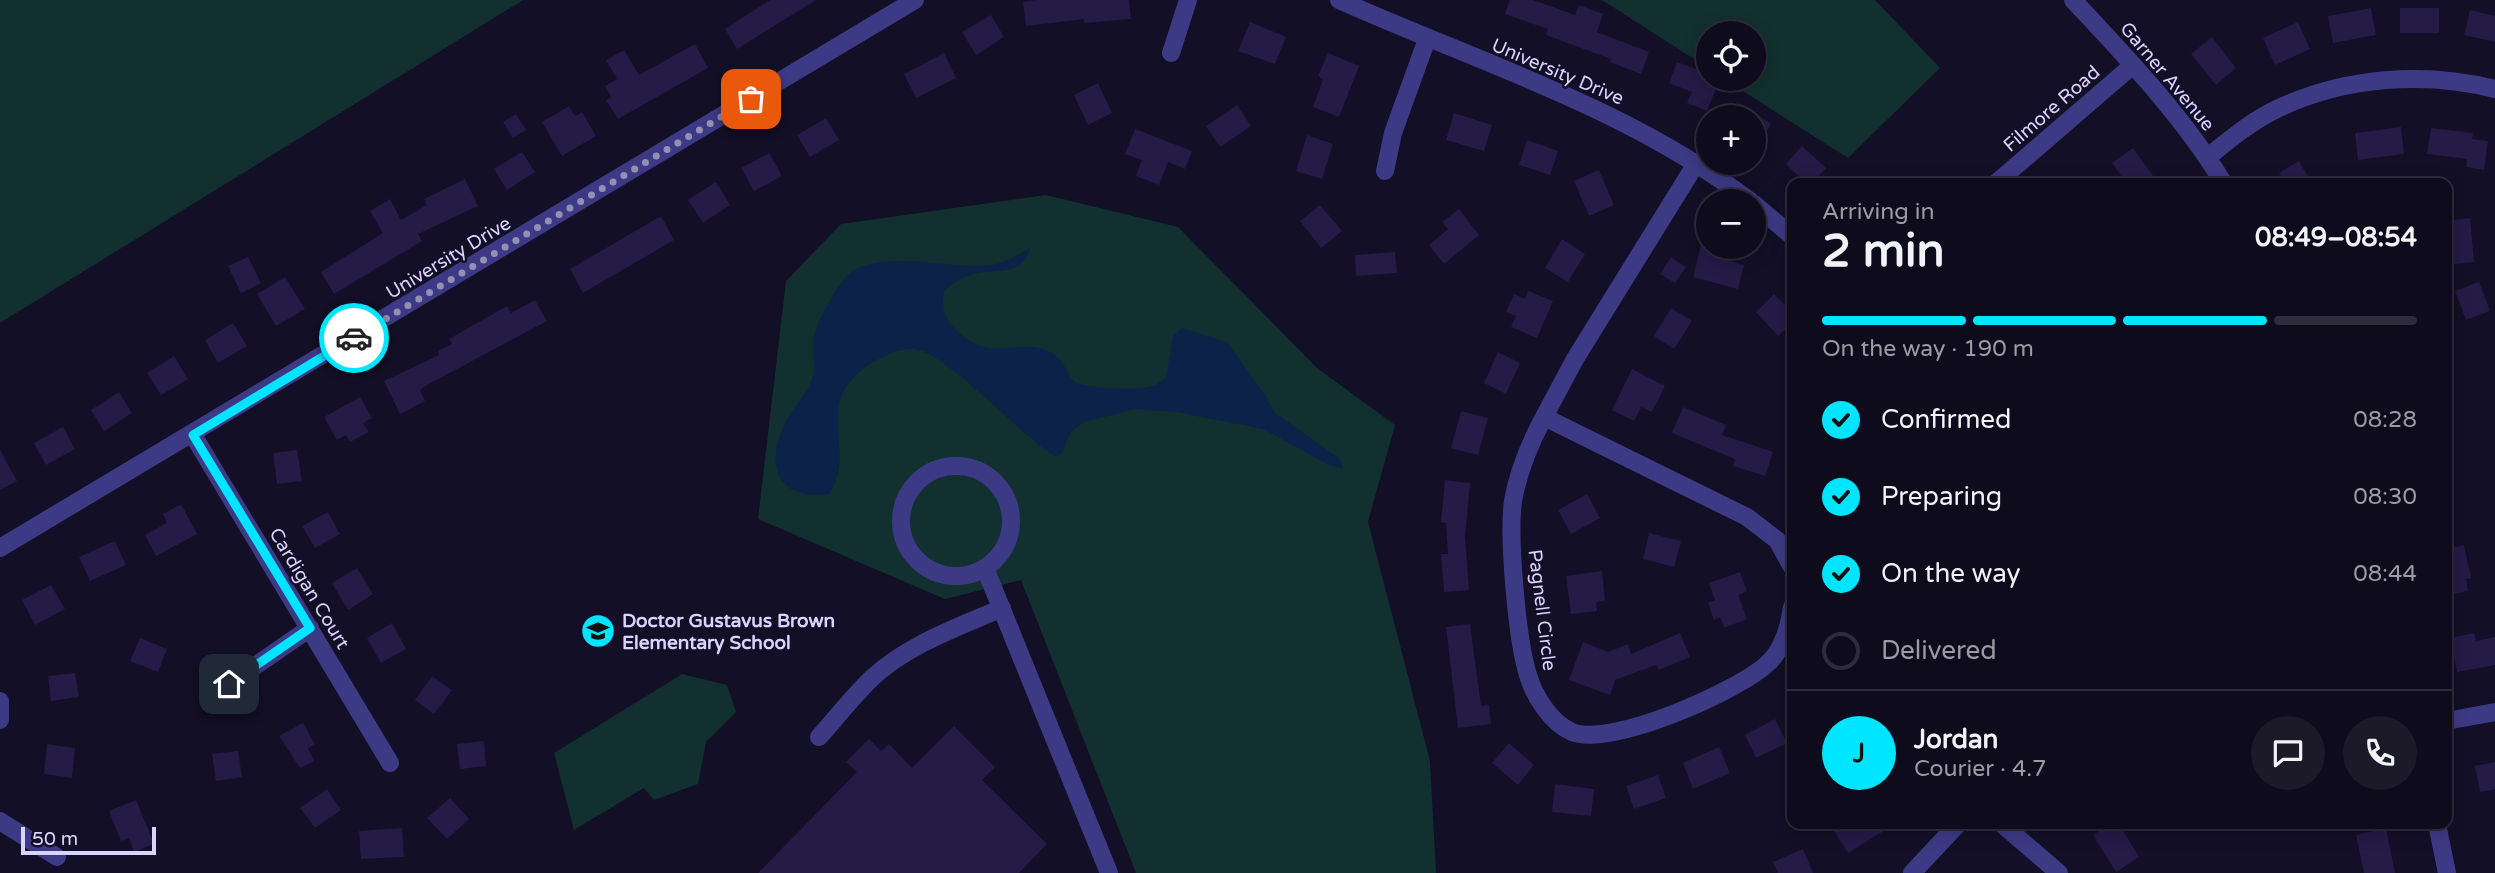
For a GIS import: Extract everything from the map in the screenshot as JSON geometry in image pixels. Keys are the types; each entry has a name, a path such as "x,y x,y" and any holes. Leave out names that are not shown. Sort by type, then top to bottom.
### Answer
{"street":[{"name":"University Drive","path":"0,548 193,435 915,0"},
{"path":"1171,53 1188,0"},
{"name":"University Drive","path":"1339,0 1579,101 1696,161"},
{"name":"Garner Avenue","path":"2073,0 2133,65 2208,157 2220,178"},
{"path":"1385,171 1400,112 1427,39"},
{"name":"Filmore Road","path":"2003,178 2133,65"},
{"path":"2208,157 2277,109 2330,89 2406,79 2451,80 2495,89"},
{"name":"Pagnell Circle","path":"1696,164 1575,359 1544,417 1519,477 1513,503 1513,543 1523,655 1528,676 1542,705 1562,726 1583,735 1620,733 1648,724 1752,677 1778,653 1787,623"},
{"name":"University Drive","path":"1715,175 1734,189"},
{"name":"University Drive","path":"1766,214 1787,232"},
{"path":"1544,417 1747,517 1777,540 1787,558"},
{"name":"Cardigan Court","path":"193,435 390,764"},
{"path":"964,466 987,475 1004,493 1012,516 1008,541 1002,552 985,568 973,574 948,576 925,567 908,549 901,525 905,501 910,490 928,473 940,468 964,466"},
{"path":"985,568 1109,873"},
{"path":"819,737 874,676 890,664 937,636 1002,608"},
{"path":"229,684 310,628"},
{"path":"0,701 0,720"},
{"path":"2452,720 2495,712"},
{"path":"0,821 57,857"},
{"path":"1912,873 1953,829"},
{"path":"2007,829 2059,873"},
{"path":"2438,829 2447,873"}],"green space":[{"path":"0,0 523,0 0,323"},
{"path":"1602,0 1875,0 1940,68 1848,158 1743,91 1766,91 1766,21 1696,21 1696,60"},
{"path":"1046,195 1178,227 1317,368 1395,425 1368,522 1430,761 1436,873 1136,873 1021,580 945,599 758,519 786,281 841,224"},
{"path":"682,674 727,685 736,712 706,742 698,784 654,800 644,788 574,830 554,753"}],"water":[{"path":"1030,248 1021,264 1015,268 970,275 944,291 945,314 950,324 971,342 982,347 1023,346 1045,350 1062,362 1077,383 1114,388 1146,388 1166,378 1173,336 1182,328 1227,342 1275,413 1339,458 1343,468 1331,466 1263,429 1176,412 1135,409 1084,422 1070,433 1062,453 1056,457 944,363 927,353 907,349 887,355 864,368 843,392 838,410 838,471 829,494 795,491 785,484 778,474 776,461 781,432 811,381 817,326 849,274 869,264 886,261 991,265 1006,261"}],"building":[{"path":"770,0 816,0 737,49 725,29"},
{"path":"1129,0 1131,19 1084,23 1084,19 1026,26 1023,2"},
{"path":"1510,0 1533,0 1575,15 1579,5 1603,14 1597,32 1649,52 1641,74 1610,62 1611,59 1546,35 1548,29 1505,14"},
{"path":"2371,8 2376,35 2333,43 2328,16"},
{"path":"2400,8 2439,8 2439,33 2400,33"},
{"path":"2470,10 2495,16 2495,42 2464,35"},
{"path":"991,15 1004,37 976,55 962,32"},
{"path":"1250,22 1286,37 1275,64 1238,51"},
{"path":"2298,22 2310,49 2275,65 2263,38"},
{"path":"2212,37 2236,68 2216,85 2191,54"},
{"path":"695,44 708,68 618,119 606,100 611,97 605,86 617,79 606,60 624,50 639,75"},
{"path":"944,53 956,78 916,98 904,74"},
{"path":"1328,53 1359,66 1339,117 1313,107 1323,79 1318,76"},
{"path":"1677,62 1696,69 1696,91 1715,91 1709,105 1696,107 1687,103 1692,92 1669,83"},
{"path":"1098,83 1112,113 1088,125 1074,95"},
{"path":"1237,105 1251,126 1220,147 1206,126"},
{"path":"569,106 575,116 582,112 596,136 562,156 542,122"},
{"path":"1454,113 1492,125 1484,151 1446,140"},
{"path":"516,114 526,130 513,138 503,122"},
{"path":"826,118 839,140 810,157 797,135"},
{"path":"2401,127 2404,154 2358,160 2355,133"},
{"path":"2431,128 2473,133 2472,139 2488,141 2484,170 2466,167 2467,159 2427,154"},
{"path":"1135,129 1192,151 1185,169 1168,162 1159,185 1136,176 1142,160 1125,154"},
{"path":"1307,135 1333,144 1322,179 1296,171"},
{"path":"1527,140 1558,151 1550,175 1519,165"},
{"path":"1802,146 1826,168 1817,178 1801,178 1786,164"},
{"path":"2133,148 2155,178 2123,178 2112,163"},
{"path":"522,152 535,172 507,190 494,169"},
{"path":"769,153 782,176 754,191 741,168"},
{"path":"2299,161 2309,178 2282,178 2279,173"},
{"path":"1599,170 1614,205 1589,216 1574,181"},
{"path":"465,179 478,206 418,234 422,241 334,294 321,272 383,233 370,211 390,199 401,220 427,205 424,199"},
{"path":"716,182 730,205 703,223 688,200"},
{"path":"1320,205 1342,231 1321,248 1300,221"},
{"path":"1459,209 1479,235 1444,264 1429,245 1448,229 1442,222"},
{"path":"661,216 674,240 583,293 570,269"},
{"path":"2470,218 2474,262 2452,264 2452,220"},
{"path":"1562,239 1585,254 1568,282 1545,268"},
{"path":"1395,252 1397,273 1356,276 1355,255"},
{"path":"248,257 261,283 241,293 228,266"},
{"path":"1671,257 1686,267 1675,283 1660,274"},
{"path":"1698,259 1722,259 1744,265 1738,289 1693,277"},
{"path":"285,277 305,309 276,326 257,294"},
{"path":"2479,282 2490,311 2466,320 2455,291"},
{"path":"1528,291 1553,301 1537,338 1511,327 1516,316 1506,312 1514,294 1525,299"},
{"path":"1774,294 1787,307 1787,328 1778,336 1756,312"},
{"path":"535,300 547,321 427,385 420,390 425,401 400,414 384,381 439,355 438,351 452,344 449,339 507,306 511,313"},
{"path":"1671,308 1692,321 1674,349 1654,336"},
{"path":"233,323 247,346 218,363 205,340"},
{"path":"1498,352 1520,363 1506,394 1484,383"},
{"path":"174,356 188,379 161,395 147,373"},
{"path":"1632,369 1665,386 1652,412 1641,407 1634,421 1612,410"},
{"path":"119,392 132,413 104,431 91,410"},
{"path":"360,397 372,418 363,423 369,432 350,442 346,435 337,440 324,417"},
{"path":"1683,407 1726,425 1722,435 1773,452 1765,476 1733,466 1735,459 1672,433"},
{"path":"1461,411 1488,418 1478,455 1451,448"},
{"path":"63,427 75,449 46,465 34,443"},
{"path":"0,450 17,481 0,490"},
{"path":"297,450 302,481 277,484 273,453"},
{"path":"1445,480 1470,483 1465,537 1469,590 1444,592 1441,554 1448,554 1446,523 1441,522"},
{"path":"1587,494 1600,518 1571,534 1558,510"},
{"path":"181,504 197,534 156,556 145,535 167,523 163,514"},
{"path":"328,512 340,534 315,548 302,526"},
{"path":"1649,533 1681,541 1674,567 1643,559"},
{"path":"115,541 126,565 90,581 79,557"},
{"path":"2464,545 2471,578 2466,579 2468,591 2452,595 2452,548"},
{"path":"357,568 373,594 348,610 332,583"},
{"path":"1602,571 1605,601 1596,602 1597,611 1571,614 1566,576"},
{"path":"1740,572 1747,591 1738,595 1747,619 1724,628 1720,617 1714,620 1708,603 1715,600 1709,583"},
{"path":"51,585 65,609 35,625 22,600"},
{"path":"392,623 406,649 381,663 367,638"},
{"path":"1470,624 1481,706 1489,705 1491,724 1458,728 1446,627"},
{"path":"1680,633 1690,657 1659,670 1656,665 1615,680 1610,695 1569,680 1583,642 1608,652 1628,644 1631,654"},
{"path":"2474,633 2476,641 2495,637 2495,665 2457,672 2452,638"},
{"path":"140,638 167,649 158,672 130,661"},
{"path":"75,673 79,697 51,701 48,676"},
{"path":"432,676 452,690 434,714 415,700"},
{"path":"1775,719 1787,743 1756,758 1745,735"},
{"path":"303,723 315,744 308,748 314,761 300,768 279,736"},
{"path":"954,726 995,767 982,780 1047,844 1019,873 758,873 857,772 846,762 869,739 881,751 889,744 912,768"},
{"path":"484,741 486,766 460,769 457,744"},
{"path":"1509,743 1534,765 1518,785 1492,763"},
{"path":"47,744 75,748 72,778 44,774"},
{"path":"1719,747 1730,773 1693,789 1683,763"},
{"path":"238,751 242,777 216,781 212,754"},
{"path":"2495,762 2495,789 2480,792 2475,766"},
{"path":"1658,775 1666,798 1634,809 1626,786"},
{"path":"1555,784 1594,789 1591,816 1552,812"},
{"path":"327,789 341,810 315,828 300,808"},
{"path":"450,798 469,819 447,839 427,818"},
{"path":"136,800 154,844 134,852 129,838 121,841 109,811"},
{"path":"402,828 404,857 361,859 359,831"},
{"path":"1837,829 1887,829 1848,853 1834,831"},
{"path":"2102,829 2122,829 2139,857 2116,872 2093,835"},
{"path":"2386,829 2395,873 2364,873 2356,835"},
{"path":"1803,849 1813,873 1778,873 1773,862"}],"way so far":[{"path":"354,338 751,99"}],"place":[{"name":"Doctor Gustavus Brown Elementary School","path":"598,631"}],"route":[{"path":"229,684 310,628 193,435 354,338"}]}
